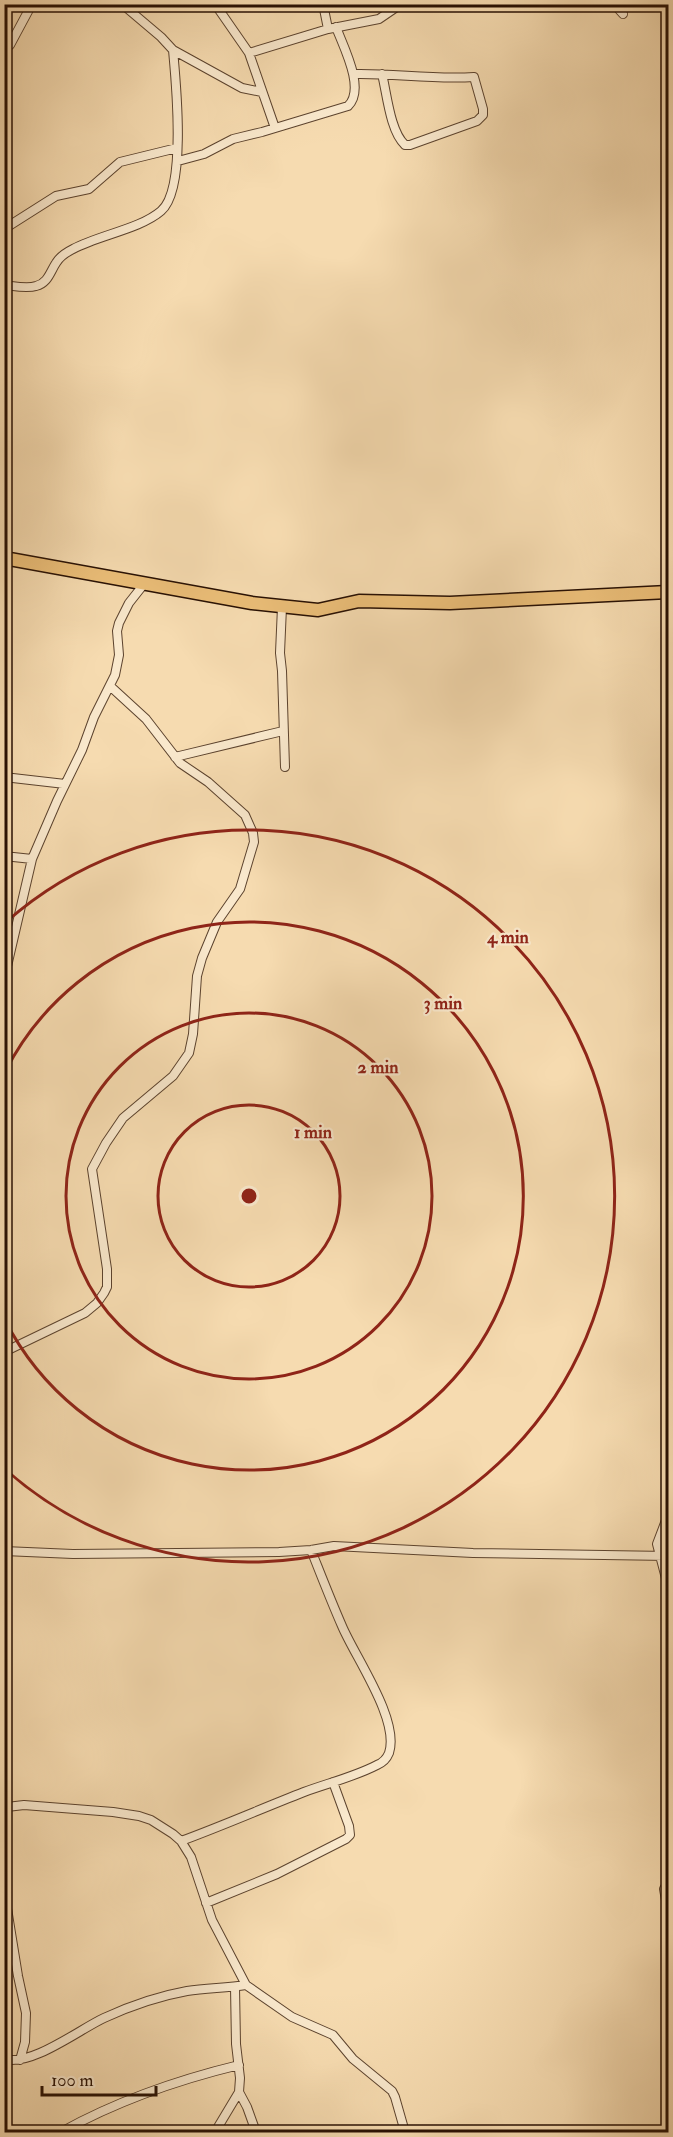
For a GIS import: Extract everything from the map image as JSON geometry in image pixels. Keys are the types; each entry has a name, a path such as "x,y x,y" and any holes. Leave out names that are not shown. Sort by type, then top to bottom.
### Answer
{"main road":[{"path":"4,558 282,607 318,610 359,602 450,603 669,592"}],"street":[{"path":"4,49 10,45 32,4"},
{"path":"122,4 173,50 242,88 262,92"},
{"path":"215,4 249,52 275,128"},
{"path":"178,161 204,154 233,139 348,106 355,97 354,74 323,4"},
{"path":"249,52 332,28 379,19 401,4"},
{"path":"614,4 623,14"},
{"path":"4,285 35,287 49,278 56,262 70,250 163,210 178,161 173,50"},
{"path":"354,74 382,74 429,78 474,77 483,115 477,122 405,145 400,140 393,124 382,74"},
{"path":"4,229 56,196 89,189 120,162 177,148"},
{"path":"4,979 9,941 32,859 82,750 94,717 111,686 118,665 117,631 119,623 129,603 144,584"},
{"path":"282,607 279,653 282,670 285,766"},
{"path":"4,1352 85,1313 97,1304 107,1287 107,1269 92,1169 109,1137 123,1118 172,1076 189,1053 193,1035 197,976 202,958 217,922 240,889 254,842 253,833 245,815 208,782 188,770 175,758 146,719 111,686"},
{"path":"175,758 283,731"},
{"path":"4,777 65,784"},
{"path":"4,856 32,859"},
{"path":"669,1515 657,1544 669,1586"},
{"path":"4,1551 74,1554 310,1550 334,1546 473,1553 669,1556"},
{"path":"181,1841 380,1764 387,1757 390,1750 390,1734 386,1717 378,1696 356,1658 310,1550"},
{"path":"206,1903 277,1874 346,1839 350,1835 349,1826 333,1782"},
{"path":"5,1807 24,1804 139,1816 151,1820 181,1841 191,1857 217,1930 246,1985 292,2018 333,2036 353,2059 392,2091 405,2133"},
{"path":"669,1882 664,1889 669,1912"},
{"path":"4,1890 26,2013 25,2042 20,2060"},
{"path":"4,2059 20,2060 105,2018 148,2001 187,1991 246,1985"},
{"path":"235,1987 239,2092 256,2133"},
{"path":"61,2133 139,2095 195,2076 239,2065"},
{"path":"215,2133 239,2092"}]}
